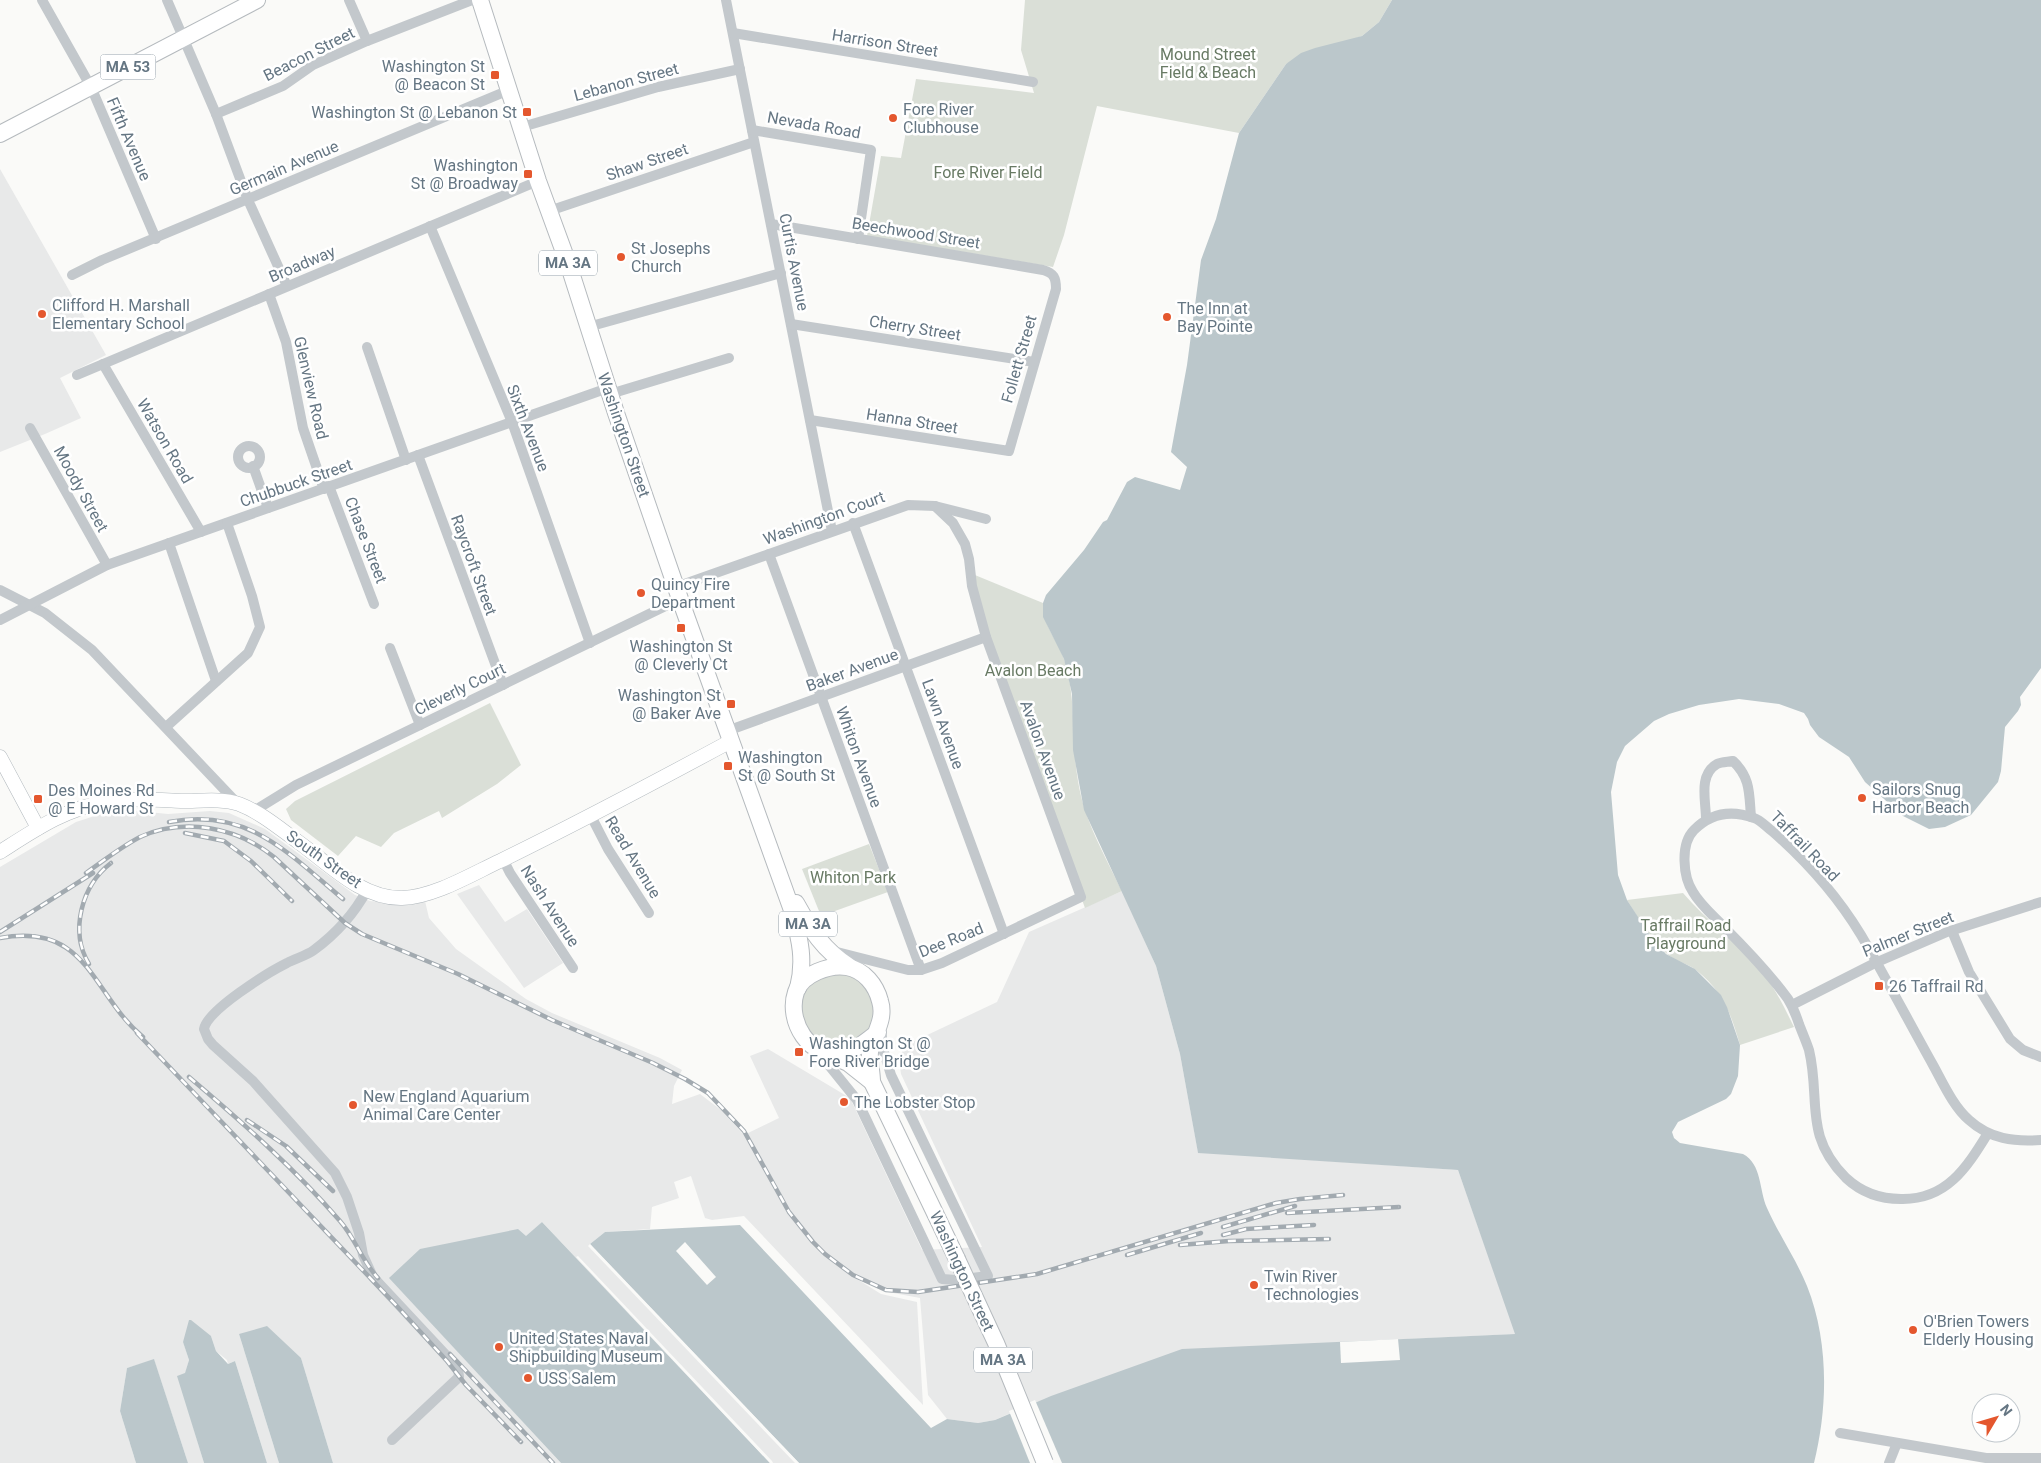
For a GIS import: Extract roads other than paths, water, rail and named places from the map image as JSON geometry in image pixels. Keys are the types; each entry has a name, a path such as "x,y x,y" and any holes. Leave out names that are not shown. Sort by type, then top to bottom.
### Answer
{"main road":[{"name":"MA 53","path":"0,134 257,0"},
{"name":"Washington Street","path":"480,0 538,181 568,263 609,391 678,593 793,913 802,951 802,973 798,988"},
{"name":"South Street","path":"237,803 254,811 340,874 367,890 383,896 411,897 428,893 591,816 729,736"},
{"path":"0,756 38,828"},
{"path":"0,852 59,817 105,802 129,800 237,803"},
{"name":"Washington Street","path":"778,868 808,925 834,957 852,968"},
{"path":"798,988 811,976 825,969 842,966 852,968"},
{"name":"MA 3A","path":"852,968 868,978 875,988 880,1000 879,1026"},
{"name":"MA 3A","path":"798,988 794,1002 798,1028 807,1042 820,1051"},
{"name":"Washington Street","path":"879,1026 870,1053 872,1082 958,1259 996,1343 1045,1463"},
{"path":"820,1051 840,1054 848,1052 857,1048 879,1026"},
{"name":"Washington Street","path":"820,1051 848,1064 872,1082"}],"street":[{"name":"Fifth Avenue","path":"42,0 91,87 156,239"},
{"path":"167,0 216,114 248,200 287,286"},
{"path":"349,0 367,41"},
{"name":"Beacon Street","path":"216,114 283,86 313,65 367,41 472,0"},
{"name":"Curtis Avenue","path":"726,0 832,531"},
{"name":"Harrison Street","path":"733,33 1033,82"},
{"name":"Lebanon Street","path":"522,127 658,87 740,69"},
{"name":"Germain Avenue","path":"72,276 102,260 509,90"},
{"name":"Nevada Road","path":"752,130 871,150 858,239"},
{"name":"Shaw Street","path":"549,211 754,142"},
{"name":"Broadway","path":"77,375 538,181"},
{"name":"Beechwood Street","path":"771,224 1043,270 1050,272 1054,276"},
{"name":"Sixth Avenue","path":"430,226 512,422 590,643"},
{"path":"588,327 781,274"},
{"name":"Follett Street","path":"1009,451 1056,289 1054,276"},
{"name":"Glenview Road","path":"268,294 286,342 303,428 327,488"},
{"name":"Cherry Street","path":"791,324 1034,362"},
{"path":"368,348 406,460"},
{"name":"Chubbuck Street","path":"0,620 106,565 512,422 609,391 729,358"},
{"name":"Watson Road","path":"104,364 201,532"},
{"name":"Hanna Street","path":"810,420 1009,451"},
{"name":"Moody Street","path":"30,428 106,565"},
{"name":"Raycroft Street","path":"418,455 503,685"},
{"path":"253,466 268,508"},
{"name":"Chase Street","path":"327,488 374,604"},
{"name":"Washington Court","path":"678,593 770,554 908,505 935,506 986,519"},
{"name":"Avalon Avenue","path":"935,506 953,523 965,544 972,586 986,637 1081,897"},
{"path":"166,727 248,653 260,627 252,596 227,522"},
{"name":"Lawn Avenue","path":"853,523 1004,934"},
{"path":"168,543 216,681"},
{"name":"Whiton Avenue","path":"770,554 921,970"},
{"name":"South Street","path":"0,590 45,613 92,650 237,803"},
{"name":"Cleverly Court","path":"254,811 296,785 590,643 678,593"},
{"name":"Baker Avenue","path":"729,736 821,697 986,637"},
{"path":"390,648 420,725"},
{"path":"1751,817 1748,782 1741,768 1733,761 1718,763 1708,772 1704,780 1706,819 1691,833 1685,854 1684,868 1692,892 1770,974 1792,1004 1809,1050 1815,1117 1819,1136 1838,1171 1853,1185 1890,1199 1925,1196 1939,1191 1954,1180 1968,1165 1988,1133"},
{"name":"Taffrail Road","path":"1706,819 1718,814 1757,818 1784,842 1823,884 1860,934 1956,1105 1968,1120 1988,1133 2012,1140 2041,1140"},
{"name":"Read Avenue","path":"591,816 608,849 649,913"},
{"name":"Nash Avenue","path":"503,859 510,873 573,968"},
{"path":"367,890 358,907 345,923 327,939 308,954 283,965 243,990 208,1020 204,1029 208,1040 253,1082 335,1173 347,1197 369,1270 373,1277 458,1368 459,1377 392,1440"},
{"name":"Dee Road","path":"826,949 898,968 921,970 942,963 1081,897"},
{"name":"Palmer Street","path":"1792,1004 1875,963 1952,931 2041,902"},
{"path":"1952,931 1969,972 2010,1039 2023,1050 2041,1057"},
{"path":"820,1051 857,1100 942,1279 956,1280 988,1276 891,1075 883,1049 879,1026"},
{"path":"1840,1433 1970,1459 2041,1458"},
{"path":"1889,1463 1897,1443"}],"railway":[{"path":"169,822 197,819 222,821 244,828 285,850 343,899"},
{"path":"86,873 140,837 174,827 210,828 244,838 274,857 345,923 362,934 458,974 552,1020 653,1063 708,1093 744,1131 789,1212 813,1242 825,1254 853,1275 886,1290 918,1292 1037,1274 1276,1203 1343,1195"},
{"path":"185,833 224,841 251,861 292,901"},
{"path":"89,964 83,951 80,937 82,909 93,883 111,863"},
{"path":"0,932 93,873"},
{"path":"0,938 30,936 53,941 71,951 85,965 126,1020 143,1037"},
{"path":"137,1033 395,1304 447,1361 466,1385 521,1442"},
{"path":"189,1077 267,1146 322,1201 345,1228 378,1278"},
{"path":"247,1120 286,1146 333,1191"},
{"path":"1223,1227 1295,1206"},
{"path":"1287,1213 1399,1207"},
{"path":"1223,1235 1246,1229 1314,1225"},
{"path":"1127,1255 1201,1233"},
{"path":"1180,1245 1229,1241 1329,1239"},
{"path":"450,1354 553,1463"}],"place":[{"name":"Washington St @ Beacon St","path":"495,75"},
{"name":"Washington St @ Lebanon St","path":"527,112"},
{"name":"Fore River Clubhouse","path":"893,118"},
{"name":"Washington St @ Broadway","path":"528,174"},
{"name":"St Josephs Church","path":"621,257"},
{"name":"Clifford H. Marshall Elementary School","path":"42,314"},
{"name":"The Inn at Bay Pointe","path":"1167,317"},
{"name":"Quincy Fire Department","path":"641,593"},
{"name":"Washington St @ Cleverly Ct","path":"681,628"},
{"name":"Washington St @ Baker Ave","path":"731,704"},
{"name":"Washington St @ South St","path":"728,766"},
{"name":"Sailors Snug Harbor Beach","path":"1862,798"},
{"name":"Des Moines Rd @ E Howard St","path":"38,799"},
{"name":"26 Taffrail Rd","path":"1879,986"},
{"name":"Washington St @ Fore River Bridge","path":"799,1052"},
{"name":"The Lobster Stop","path":"844,1102"},
{"name":"New England Aquarium Animal Care Center","path":"353,1105"},
{"name":"Twin River Technologies","path":"1254,1285"},
{"name":"O'Brien Towers Elderly Housing","path":"1913,1330"},
{"name":"United States Naval Shipbuilding Museum","path":"499,1347"},
{"name":"USS Salem","path":"528,1378"}],"park label":[{"name":"Mound Street Field & Beach","path":"1208,63"},
{"name":"Fore River Field","path":"988,172"},
{"name":"Avalon Beach","path":"1033,670"},
{"name":"Whiton Park","path":"853,877"},
{"name":"Taffrail Road Playground","path":"1686,934"}]}
